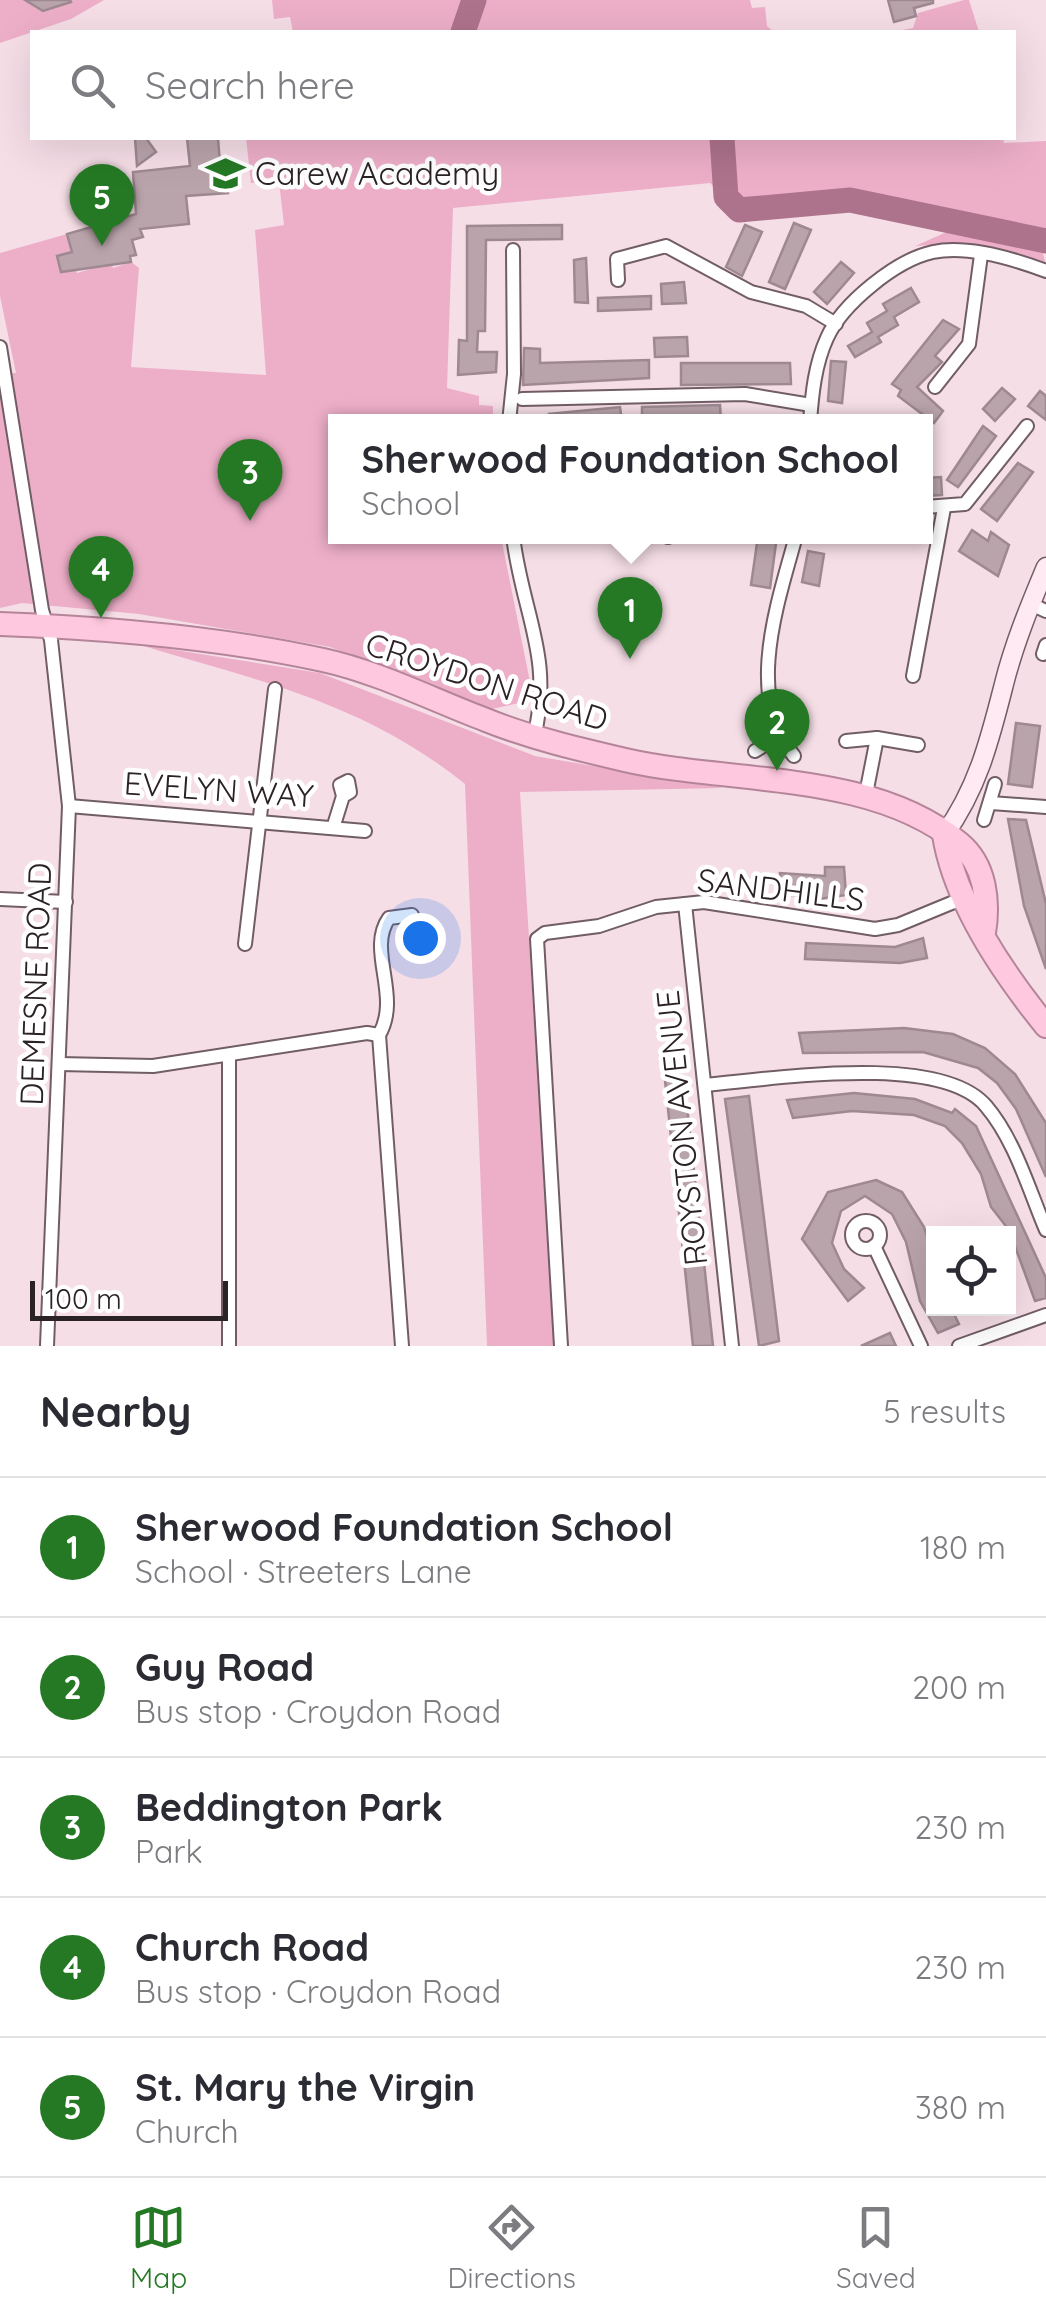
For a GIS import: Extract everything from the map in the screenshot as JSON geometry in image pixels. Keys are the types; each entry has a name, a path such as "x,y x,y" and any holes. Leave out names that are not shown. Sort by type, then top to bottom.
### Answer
{"highway":[{"name":"CROYDON ROAD","path":"0,624 137,632 326,661 534,736 629,761 826,788 866,799 910,815 959,843 982,877 988,904 984,933"},
{"name":"CROYDON ROAD","path":"944,835 949,861 1006,975 1046,1026"}],"main road":[{"path":"944,835 971,792 987,753 1038,607 1046,567"}],"street":[{"path":"618,280 617,259 666,246 752,292 806,306 836,324"},
{"path":"511,414 516,397 513,250"},
{"path":"810,414 822,351 836,324 870,290 914,258 933,252 980,255 1046,271"},
{"path":"935,387 969,344 980,255"},
{"name":"DEMESNE ROAD","path":"0,347 59,698 69,806 46,1346"},
{"path":"516,397 745,394 811,405"},
{"path":"933,507 959,507 970,499 1026,426"},
{"path":"913,676 944,508"},
{"path":"516,544 542,665 544,693 534,736"},
{"path":"794,544 771,634 772,691 779,736 794,756"},
{"path":"245,944 276,689"},
{"path":"755,751 779,736"},
{"path":"866,799 877,738"},
{"path":"846,741 877,738 918,745"},
{"path":"984,820 995,784"},
{"path":"334,825 343,796"},
{"path":"991,804 1046,808"},
{"name":"EVELYN WAY","path":"69,806 258,818 364,830"},
{"name":"SANDHILLS","path":"560,1346 535,946 545,933 599,926 656,907 722,903 862,928 886,928 966,898"},
{"path":"0,899 66,902"},
{"name":"ROYSTON AVENUE","path":"685,904 732,1346"},
{"path":"402,1346 379,1035 390,1009 382,934 389,918 412,915"},
{"path":"59,1064 153,1066 367,1033 379,1035"},
{"path":"229,1055 229,1346"},
{"path":"705,1085 884,1073 956,1082 975,1095 996,1120 1046,1230"},
{"path":"874,1246 921,1346"},
{"path":"960,1346 1046,1316"}],"shaded area":[{"path":"0,0 104,0 71,19 0,43"},
{"path":"272,0 750,0 752,8 765,7 767,26 772,30 293,30 290,17 274,19"},
{"path":"969,0 978,30 902,30 913,28 918,13"},
{"path":"246,140 1046,141 1046,230 1016,232 850,200 739,210 710,183 453,208 447,388 479,396 479,405 493,406 493,414 328,414 328,544 502,544 531,687 523,702 492,709 330,647 139,614 22,603 0,608 0,373 16,373 0,296 0,253 67,234 77,273 111,263 113,268 131,262 139,268 131,367 266,375 255,230 284,225 279,182 251,183"},
{"path":"949,231 1042,250 1046,265 959,243 915,246"},
{"path":"137,644 320,673 535,756 723,788 520,792 554,1346 487,1346 465,784 427,756 349,713 268,683"}],"building":[{"path":"25,0 70,0 71,2 43,11"},
{"path":"888,0 933,3 914,8 916,16 894,22"},
{"path":"135,140 147,140 156,152 137,166"},
{"path":"187,140 218,140 221,176 227,175 228,193 186,196 189,224 140,229 143,237 132,240 136,255 130,256 131,262 61,272 57,256 72,252 67,234 136,214 133,172 190,166"},
{"path":"794,223 811,230 785,289 769,282"},
{"path":"562,225 562,239 486,240 485,331 478,331 477,352 497,352 496,372 458,375 459,340 467,341 467,226"},
{"path":"745,225 762,232 742,276 726,267"},
{"path":"586,258 588,303 575,302 574,260"},
{"path":"841,262 854,273 827,304 814,292"},
{"path":"684,282 686,303 662,304 661,284"},
{"path":"911,288 919,302 894,317 898,325 878,337 881,342 855,357 848,346 872,332 867,323 887,311 883,304"},
{"path":"651,296 651,309 598,311 598,298"},
{"path":"943,320 959,329 935,356 942,362 917,387 943,411 934,423 933,414 922,414 898,396 901,390 892,384"},
{"path":"687,337 688,356 655,357 654,338"},
{"path":"524,348 540,349 540,363 649,360 649,378 523,385"},
{"path":"831,361 846,362 842,403 828,401"},
{"path":"681,363 790,363 791,384 681,385"},
{"path":"1002,388 1015,399 995,421 983,409"},
{"path":"1040,391 1046,396 1046,420 1028,406"},
{"path":"720,405 721,414 642,414 642,407"},
{"path":"620,407 621,414 549,414"},
{"path":"983,426 996,436 958,487 947,480"},
{"path":"1018,463 1033,472 997,521 981,509"},
{"path":"941,477 942,495 933,496 933,478"},
{"path":"972,530 988,541 991,532 1009,545 998,576 959,551"},
{"path":"757,544 776,544 770,588 751,585"},
{"path":"808,551 824,554 819,586 802,582"},
{"path":"1016,723 1040,726 1032,787 1008,784"},
{"path":"1008,819 1026,820 1046,904 1046,969 1024,906"},
{"path":"825,867 844,867 846,895 819,899 782,894 780,873 825,876"},
{"path":"923,938 927,958 900,963 805,959 806,943 895,947"},
{"path":"904,1028 953,1034 985,1048 1015,1074 1046,1123 1046,1177 1016,1109 997,1083 978,1068 923,1052 803,1053 799,1033"},
{"path":"684,1078 713,1346 693,1346 665,1080"},
{"path":"854,1093 915,1099 952,1113 955,1109 976,1126 1046,1278 1046,1298 1035,1301 1016,1249 1016,1226 1006,1226 991,1207 981,1174 962,1143 945,1126 914,1115 852,1111 793,1118 787,1100"},
{"path":"749,1096 779,1341 759,1346 725,1099"},
{"path":"876,1180 902,1192 926,1234 926,1312 906,1242 892,1214 865,1196 841,1211 832,1243 844,1269 864,1288 848,1301 802,1239 828,1192"},
{"path":"928,1316 955,1316 959,1324 938,1333"},
{"path":"890,1333 896,1346 861,1346"}],"waterway":[{"path":"464,30 474,0"},
{"path":"722,140 726,197 739,210 850,200 1046,241"},
{"path":"1016,232 1046,230"}],"place":[{"name":"Carew Academy","path":"225,173"},
{"name":"St. Mary the Virgin","path":"102,246"},
{"name":"Beddington Park","path":"250,521"},
{"name":"Church Road","path":"101,618"},
{"name":"Sherwood Foundation School","path":"630,659"},
{"name":"Guy Road","path":"777,771"}]}
